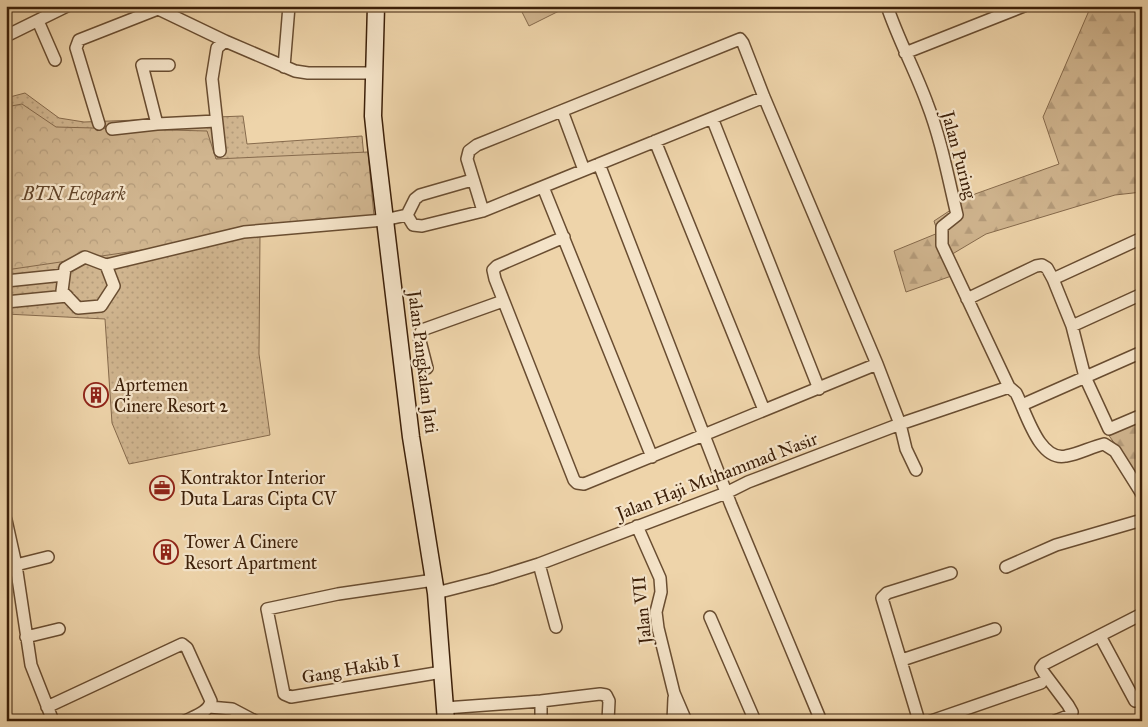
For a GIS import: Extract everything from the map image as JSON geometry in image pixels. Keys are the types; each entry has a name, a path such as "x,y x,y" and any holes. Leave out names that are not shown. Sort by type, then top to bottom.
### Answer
{"main road":[{"name":"Jalan Pangkalan Jati","path":"376,6 373,116 384,220 412,437 435,586 446,715"}],"street":[{"path":"6,36 66,6"},
{"path":"284,67 289,6"},
{"name":"Jalan Puring","path":"887,6 927,103 942,153 957,215 942,227 942,245 1009,387 1016,393 1038,440 1047,451 1055,456 1066,456 1104,444 1115,451 1142,494"},
{"path":"905,53 1024,6"},
{"path":"100,124 76,48 79,40 162,9 225,41 295,71 308,73 374,73"},
{"path":"38,21 55,60"},
{"path":"482,211 467,159 469,151 477,145 740,39 877,364 900,424 906,449 916,470"},
{"path":"220,151 212,79 217,48 225,41"},
{"path":"157,124 142,65 169,65"},
{"path":"407,215 413,225 422,226 482,211 764,97"},
{"path":"562,111 584,170"},
{"path":"712,118 819,389"},
{"path":"112,129 157,124 216,121"},
{"path":"654,142 764,410"},
{"path":"599,164 726,493 821,721"},
{"path":"407,215 415,199 420,195 472,180"},
{"path":"543,187 652,456"},
{"path":"106,265 114,286 101,306 78,308 62,291 64,275 65,268 85,257 106,265 244,232 384,220 407,215"},
{"path":"564,238 497,266 493,270 503,301 574,480 577,483 584,484 877,364"},
{"path":"1053,279 1142,238"},
{"path":"967,299 1036,266 1042,265 1053,279 1072,326 1085,377 1110,429 1142,415"},
{"path":"64,275 10,281 11,301 67,296"},
{"path":"1072,326 1142,294"},
{"path":"426,368 419,337 422,330 503,301"},
{"path":"1022,405 1142,352"},
{"name":"Jalan Haji Muhammad Nasir","path":"435,586 491,579 540,564 900,424 1009,387"},
{"path":"6,520 16,565 30,665 53,721"},
{"path":"1006,567 1056,545 1142,520"},
{"name":"Jalan VII","path":"637,526 660,578 662,592 656,612 658,628 674,693 686,721"},
{"path":"16,565 48,558"},
{"path":"540,564 556,627"},
{"path":"919,721 882,598 887,593 951,573"},
{"name":"Gang Hakib I","path":"435,586 338,594 267,609 284,694 291,697 442,672"},
{"path":"1055,721 1068,716 1072,712 1041,668 1044,664 1142,614"},
{"path":"710,617 755,721"},
{"path":"26,637 59,629"},
{"path":"902,660 995,629"},
{"path":"1100,636 1135,701"},
{"path":"47,707 182,644 186,648 211,701 206,710 185,721"},
{"path":"931,721 1041,683"},
{"name":"Jalan VII","path":"673,721 674,693"},
{"path":"446,715 600,694 606,695 609,701 608,721"},
{"path":"540,701 541,721"},
{"path":"209,707 232,709 255,721"}],"green space":[{"path":"519,6 569,6 529,26"},
{"path":"1091,6 1142,6 1142,192 1115,195 986,234 949,256 957,274 906,292 894,251 938,233 934,221 975,194 1059,164 1043,117"},
{"path":"25,93 59,118 84,122 243,116 247,144 362,136 370,223 260,236 259,354 270,435 129,464 112,423 105,319 6,314 6,98"},
{"name":"BTN Ecopark","path":"22,104 56,127 207,131 216,159 368,152 374,216 6,270 6,107"},
{"path":"1142,415 1142,482 1105,430"}],"place":[{"name":"Aprtemen Cinere Resort 2","path":"96,395"},
{"name":"Kontraktor Interior Duta Laras Cipta CV","path":"162,488"},
{"name":"Tower A Cinere Resort Apartment","path":"166,552"}]}
